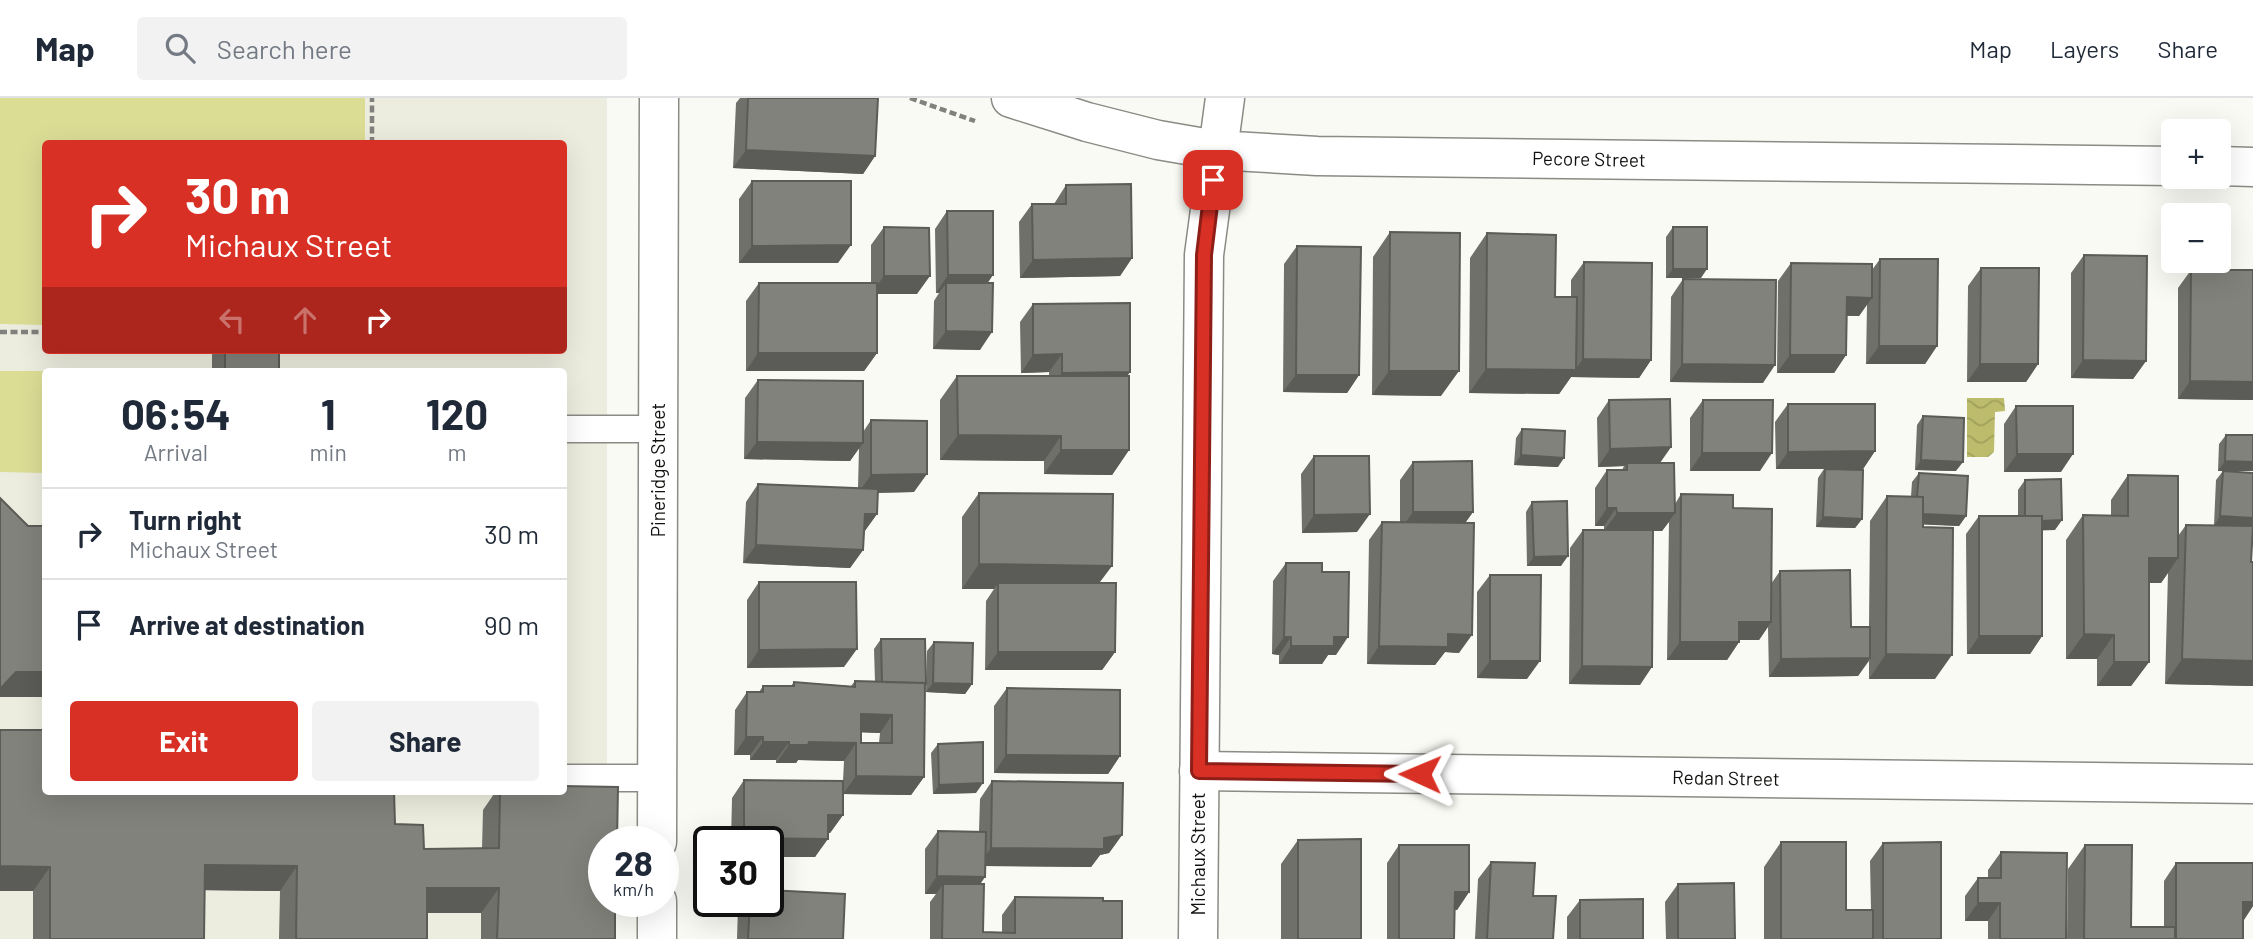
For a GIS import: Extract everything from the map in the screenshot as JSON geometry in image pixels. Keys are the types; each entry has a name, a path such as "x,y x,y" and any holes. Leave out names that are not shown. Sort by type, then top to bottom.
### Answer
{"street":[{"name":"Pineridge Street","path":"657,826 659,98"},
{"name":"Pecore Street","path":"1010,98 1087,122 1216,150 1317,156 2161,166"},
{"name":"Michaux Street","path":"1198,939 1204,255 1224,98"},
{"path":"2231,166 2253,167"},
{"name":"Redan Street","path":"1199,771 2253,783"},
{"path":"657,917 657,939"}],"lane":[{"path":"567,429 657,429"},
{"path":"567,778 657,778"}],"path":[{"path":"372,98 372,140"},
{"path":"0,332 42,332"}],"shaded area":[{"path":"0,98 607,98 607,826 588,826 588,917 605,917 607,939 0,939"}],"green space":[{"path":"0,98 365,98 365,140 42,140 42,325 0,324"},
{"path":"0,371 42,371 42,473 0,472"}],"water":[{"path":"1967,398 2004,398 2005,411 1995,412 1994,452 1988,457 1967,457"}],"building":[{"path":"748,98 878,98 875,156 746,150"},
{"path":"752,181 851,181 851,245 752,246"},
{"path":"1131,184 1132,258 1033,260 1032,204 1066,204 1066,185"},
{"path":"947,211 993,211 993,275 948,275"},
{"path":"884,227 929,228 930,276 884,276"},
{"path":"1673,227 1707,227 1707,269 1673,269"},
{"path":"1390,232 1460,233 1459,371 1389,371"},
{"path":"1487,233 1556,235 1555,297 1577,297 1576,370 1486,369"},
{"path":"1297,246 1361,247 1359,375 1296,375"},
{"path":"2084,255 2147,256 2146,361 2083,360"},
{"path":"1880,259 1938,259 1937,346 1879,346"},
{"path":"1584,262 1652,263 1651,360 1583,359"},
{"path":"1791,263 1872,264 1872,298 1847,297 1846,355 1790,355"},
{"path":"1981,268 2039,268 2038,364 1980,364"},
{"path":"2253,270 2253,382 2190,381 2191,273"},
{"path":"1683,279 1776,280 1775,365 1682,364"},
{"path":"759,283 877,283 877,353 758,353"},
{"path":"946,283 993,283 992,332 946,331"},
{"path":"1130,303 1130,372 1062,373 1062,354 1033,355 1033,304"},
{"path":"225,354 279,354 279,368 225,368"},
{"path":"957,376 1129,376 1129,450 1061,450 1061,436 958,435"},
{"path":"758,380 863,381 863,443 757,442"},
{"path":"1670,399 1671,447 1610,449 1609,400"},
{"path":"1703,400 1773,400 1772,453 1702,453"},
{"path":"1788,404 1875,404 1875,451 1788,452"},
{"path":"2016,406 2073,406 2073,454 2017,454"},
{"path":"1923,416 1964,418 1963,462 1921,460"},
{"path":"871,420 927,421 927,474 871,475"},
{"path":"1522,429 1565,431 1564,458 1521,455"},
{"path":"2226,435 2253,435 2253,462 2225,461"},
{"path":"1314,456 1369,456 1370,514 1314,515"},
{"path":"1472,461 1473,512 1413,512 1413,462"},
{"path":"1627,463 1674,463 1675,513 1617,513 1616,508 1607,508 1607,470 1627,470"},
{"path":"1825,469 1863,470 1862,519 1823,517"},
{"path":"2223,471 2253,473 2253,518 2220,516"},
{"path":"1919,473 1968,476 1966,516 1923,514 1923,497 1917,497"},
{"path":"2128,475 2178,476 2178,558 2149,558 2149,662 2114,662 2114,635 2084,634 2083,515 2128,516"},
{"path":"2061,479 2062,520 2042,521 2042,516 2025,516 2025,480"},
{"path":"758,484 878,489 877,514 865,514 863,550 756,545"},
{"path":"979,493 1113,494 1112,566 979,564"},
{"path":"1681,494 1733,495 1733,508 1772,509 1771,622 1739,622 1739,642 1680,642"},
{"path":"1887,496 1923,497 1923,527 1953,528 1952,655 1886,654"},
{"path":"0,498 28,526 42,526 42,672 16,672 0,689"},
{"path":"1567,501 1568,556 1534,557 1532,502"},
{"path":"1979,516 2042,516 2042,636 1979,636"},
{"path":"1382,522 1474,523 1472,635 1448,634 1448,647 1379,646"},
{"path":"2186,525 2253,526 2253,661 2182,659"},
{"path":"1583,530 1653,530 1652,667 1582,666"},
{"path":"1286,563 1322,563 1322,572 1349,572 1348,637 1334,637 1334,646 1291,646 1291,637 1284,637"},
{"path":"1850,570 1851,627 1870,627 1870,658 1781,659 1780,571"},
{"path":"1490,575 1541,575 1540,661 1490,661"},
{"path":"759,582 856,582 857,649 759,650"},
{"path":"998,583 1116,583 1115,652 998,652"},
{"path":"881,639 925,639 926,684 882,682"},
{"path":"934,642 973,643 972,684 933,683"},
{"path":"855,681 925,683 924,777 856,776 856,743 809,742 808,745 789,745 789,742 763,742 763,737 746,737 747,692 763,692 763,686 794,686 794,682 855,687","holes":["861,714 892,715 892,743 861,743"]},
{"path":"1007,688 1120,690 1120,756 1006,755"},
{"path":"0,730 42,730 42,795 394,795 395,824 423,825 424,849 499,848 500,795 567,795 567,786 618,787 617,826 588,826 588,917 615,917 615,939 497,939 499,888 427,888 427,939 296,939 297,866 205,865 204,939 50,939 50,867 0,866"},
{"path":"983,742 983,783 939,785 938,744"},
{"path":"744,780 843,781 843,815 828,815 828,839 784,838 784,826 744,826"},
{"path":"992,781 1123,783 1122,835 1104,838 1104,849 991,848"},
{"path":"938,831 986,832 985,877 937,876"},
{"path":"1361,839 1361,939 1298,939 1298,840"},
{"path":"1781,842 1846,842 1846,910 1873,910 1873,939 1781,939"},
{"path":"1941,842 1941,939 1883,939 1883,843"},
{"path":"1399,845 1469,845 1469,892 1455,892 1454,939 1399,939"},
{"path":"2085,845 2132,845 2131,927 2175,927 2175,939 2084,939"},
{"path":"2001,852 2067,853 2066,939 2000,939 2000,903 1978,903 1978,878 2001,878"},
{"path":"1491,862 1535,863 1533,896 1556,896 1553,939 1487,939"},
{"path":"2176,863 2253,863 2253,902 2243,902 2243,939 2176,939"},
{"path":"1734,883 1735,939 1678,939 1678,884"},
{"path":"943,884 984,884 983,932 1015,933 1015,897 1103,898 1103,901 1122,901 1122,939 942,939"},
{"path":"784,891 845,894 843,939 748,939 749,917 784,917"},
{"path":"1643,899 1643,939 1580,939 1580,900"}],"route":[{"path":"1213,180 1204,255 1199,771 1420,774"}]}
